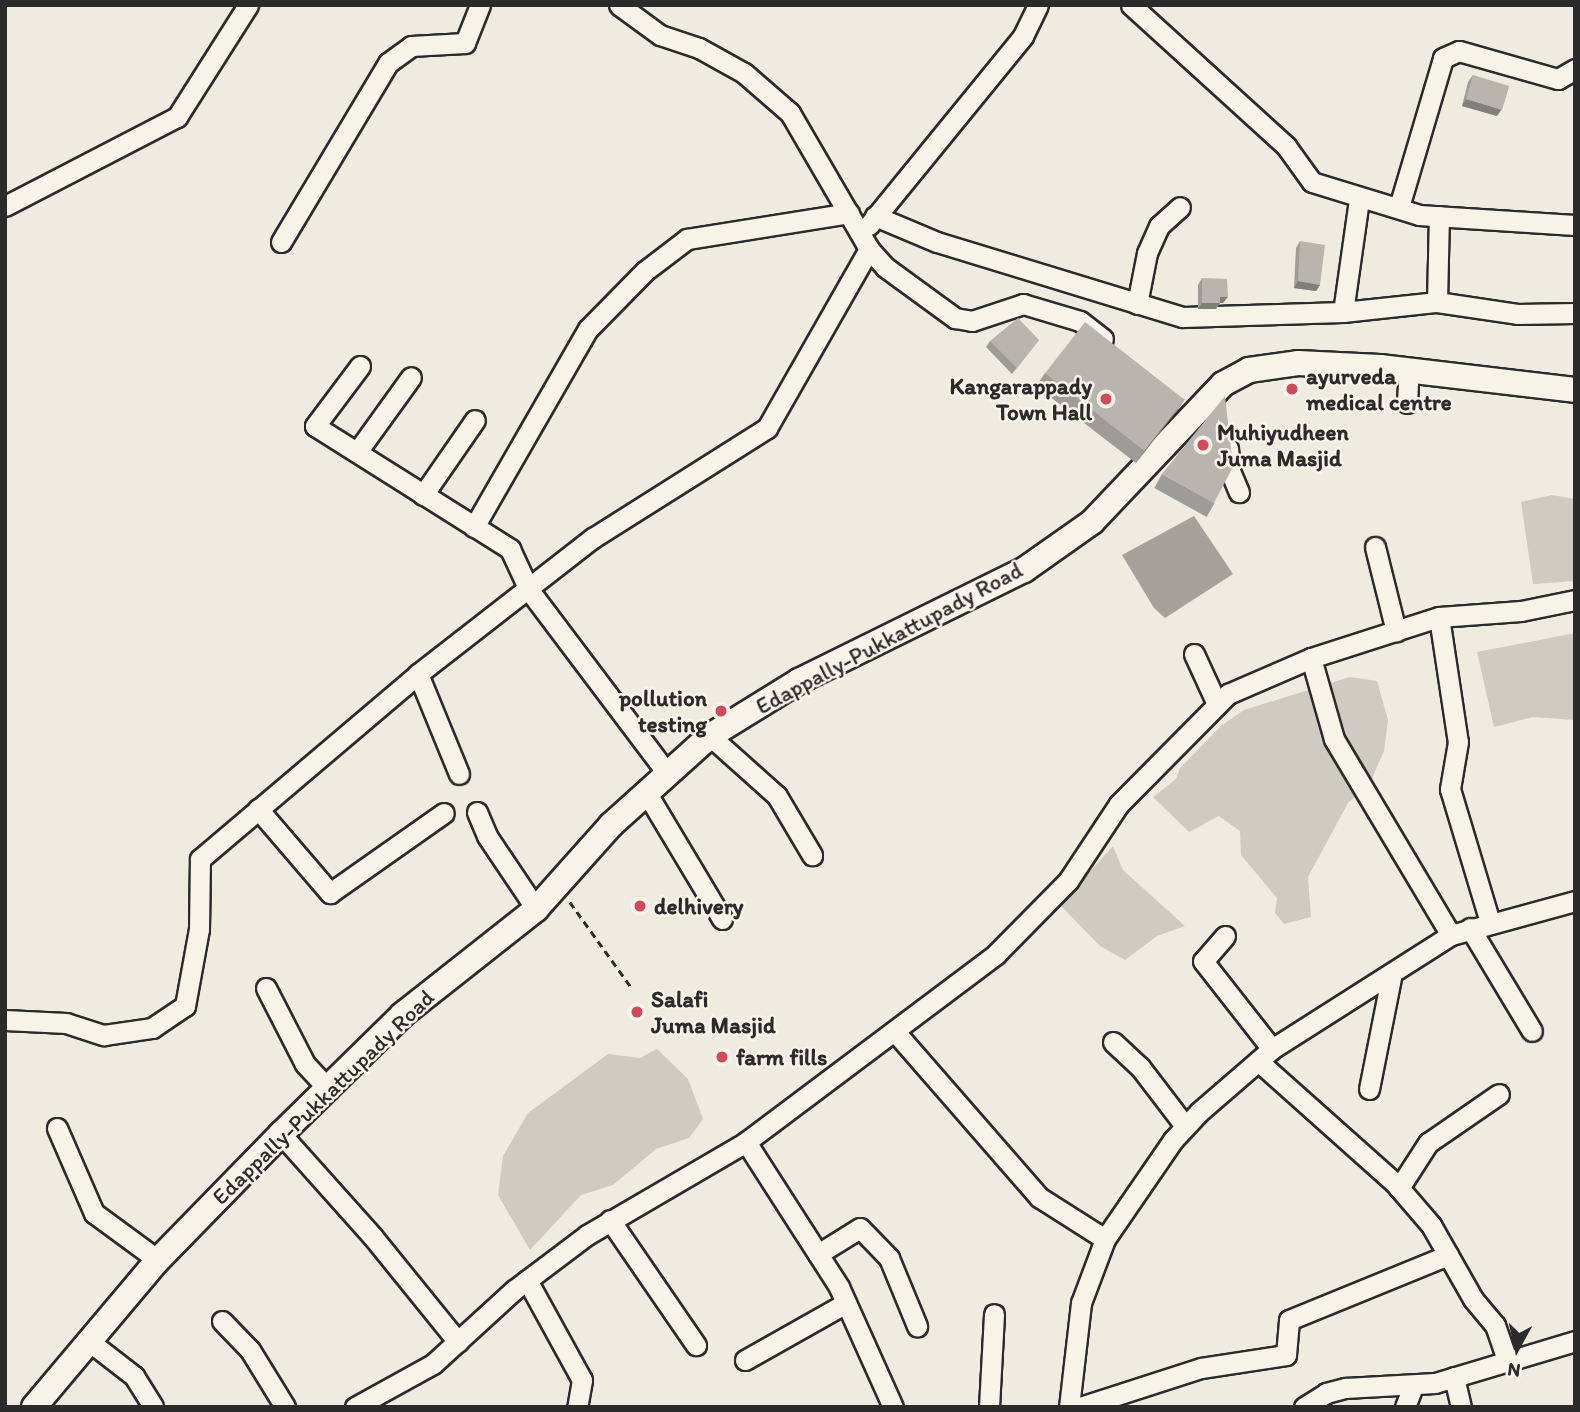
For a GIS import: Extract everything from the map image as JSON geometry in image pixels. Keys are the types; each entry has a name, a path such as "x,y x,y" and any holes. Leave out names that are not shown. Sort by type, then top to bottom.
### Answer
{"main road":[{"name":"Edappally-Pukkattupady Road","path":"34,1407 158,1260 281,1134 402,1015 536,909 646,792 710,736 799,681 1024,570 1092,522 1189,407 1223,384 1249,370 1298,363 1409,370 1575,390"}],"street":[{"path":"5,206 177,117 248,5"},
{"path":"281,242 388,63 411,46 465,43 480,5"},
{"path":"619,5 660,35 699,48 744,73 790,113 866,242 885,267 955,318 972,321 1023,304 1080,321 1117,349"},
{"path":"5,1020 66,1023 104,1035 152,1028 184,1006 199,929 200,859 418,674 593,538 767,428 866,242 875,216 1023,36 1038,5"},
{"path":"1131,5 1286,146 1312,182 1359,200 1439,216 1575,225"},
{"path":"1399,208 1443,58 1460,51 1559,79 1575,69"},
{"path":"1343,312 1359,200"},
{"path":"1137,304 1147,253 1159,226 1180,207"},
{"path":"474,527 588,329 645,271 687,239 849,213"},
{"path":"875,216 937,242 1184,317 1343,312 1437,302 1517,314 1575,313"},
{"path":"1437,302 1439,216"},
{"path":"360,366 316,426 510,549 529,590 667,773"},
{"path":"1407,403 1409,370"},
{"path":"357,452 411,377"},
{"path":"1223,384 1230,471 1239,492"},
{"path":"424,495 475,420"},
{"path":"1375,547 1396,631"},
{"path":"355,1407 433,1364 527,1280 610,1220 746,1142 896,1032 996,954 1068,881 1119,804 1228,694 1311,659 1439,617 1521,611 1575,600"},
{"path":"1439,617 1458,742 1450,789 1490,922"},
{"path":"1194,654 1217,704"},
{"path":"1311,659 1334,739 1461,931 1532,1031"},
{"path":"418,674 459,774"},
{"path":"710,736 777,796 812,855"},
{"path":"646,792 722,919"},
{"path":"258,809 330,893 444,813"},
{"path":"477,812 487,836 536,909"},
{"path":"1069,1407 1081,1303 1105,1239 1185,1126 1265,1055 1391,978 1461,931 1575,901"},
{"path":"1225,936 1203,961 1265,1055 1399,1188 1495,1325 1507,1359"},
{"path":"1369,1089 1391,978"},
{"path":"266,988 305,1064 328,1090"},
{"path":"896,1032 1040,1197 1105,1239"},
{"path":"1113,1042 1140,1067 1185,1126"},
{"path":"1399,1188 1428,1143 1499,1094"},
{"path":"57,1128 94,1213 158,1260"},
{"path":"281,1134 373,1237 458,1342"},
{"path":"746,1142 846,1303 892,1407"},
{"path":"610,1220 696,1345"},
{"path":"818,1254 860,1228 889,1258 917,1325"},
{"path":"1080,1407 1201,1368 1286,1355 1289,1320 1448,1255"},
{"path":"527,1280 582,1380 577,1407"},
{"path":"745,1360 846,1303"},
{"path":"989,1407 994,1314"},
{"path":"222,1321 250,1350 285,1407"},
{"path":"1304,1407 1326,1393 1345,1388 1413,1386 1454,1377 1507,1359 1575,1341"},
{"path":"90,1342 134,1376 153,1407"},
{"path":"1454,1377 1461,1407"},
{"path":"1405,1407 1413,1386"}],"path":[{"path":"558,885 631,988"}],"shaded area":[{"path":"1552,495 1575,499 1575,581 1533,584 1521,502"},
{"path":"1194,516 1233,574 1165,618 1154,608 1122,555"},
{"path":"1575,633 1575,720 1533,717 1494,727 1477,652"},
{"path":"1350,677 1377,681 1388,720 1384,751 1370,783 1348,803 1308,877 1311,917 1284,924 1275,913 1277,898 1241,855 1240,831 1219,816 1189,832 1153,797 1176,779 1180,768 1221,726 1244,710"},
{"path":"1113,846 1123,870 1185,926 1157,936 1125,960 1100,946 1060,905"},
{"path":"657,1049 688,1079 703,1119 689,1138 656,1149 613,1185 581,1195 530,1250 498,1195 503,1156 528,1113 608,1054 640,1058"}],"building":[{"path":"1473,75 1509,86 1502,110 1466,99"},
{"path":"1300,241 1325,245 1320,285 1298,281"},
{"path":"1202,278 1227,279 1228,297 1220,297 1220,303 1202,303"},
{"path":"1018,318 1039,340 1017,368 990,341"},
{"name":"Kangarappady Town Hall","path":"1085,322 1184,400 1144,451 1045,373"},
{"name":"Muhiyudheen Juma Masjid","path":"1225,396 1233,467 1214,503 1162,474"}],"place":[{"name":"ayurveda medical centre","path":"1292,389"},
{"name":"Kangarappady Town Hall","path":"1106,399"},
{"name":"Muhiyudheen Juma Masjid","path":"1203,445"},
{"name":"pollution testing","path":"721,711"},
{"name":"delhivery","path":"640,906"},
{"name":"Salafi Juma Masjid","path":"637,1012"},
{"name":"farm fills","path":"722,1057"}]}
